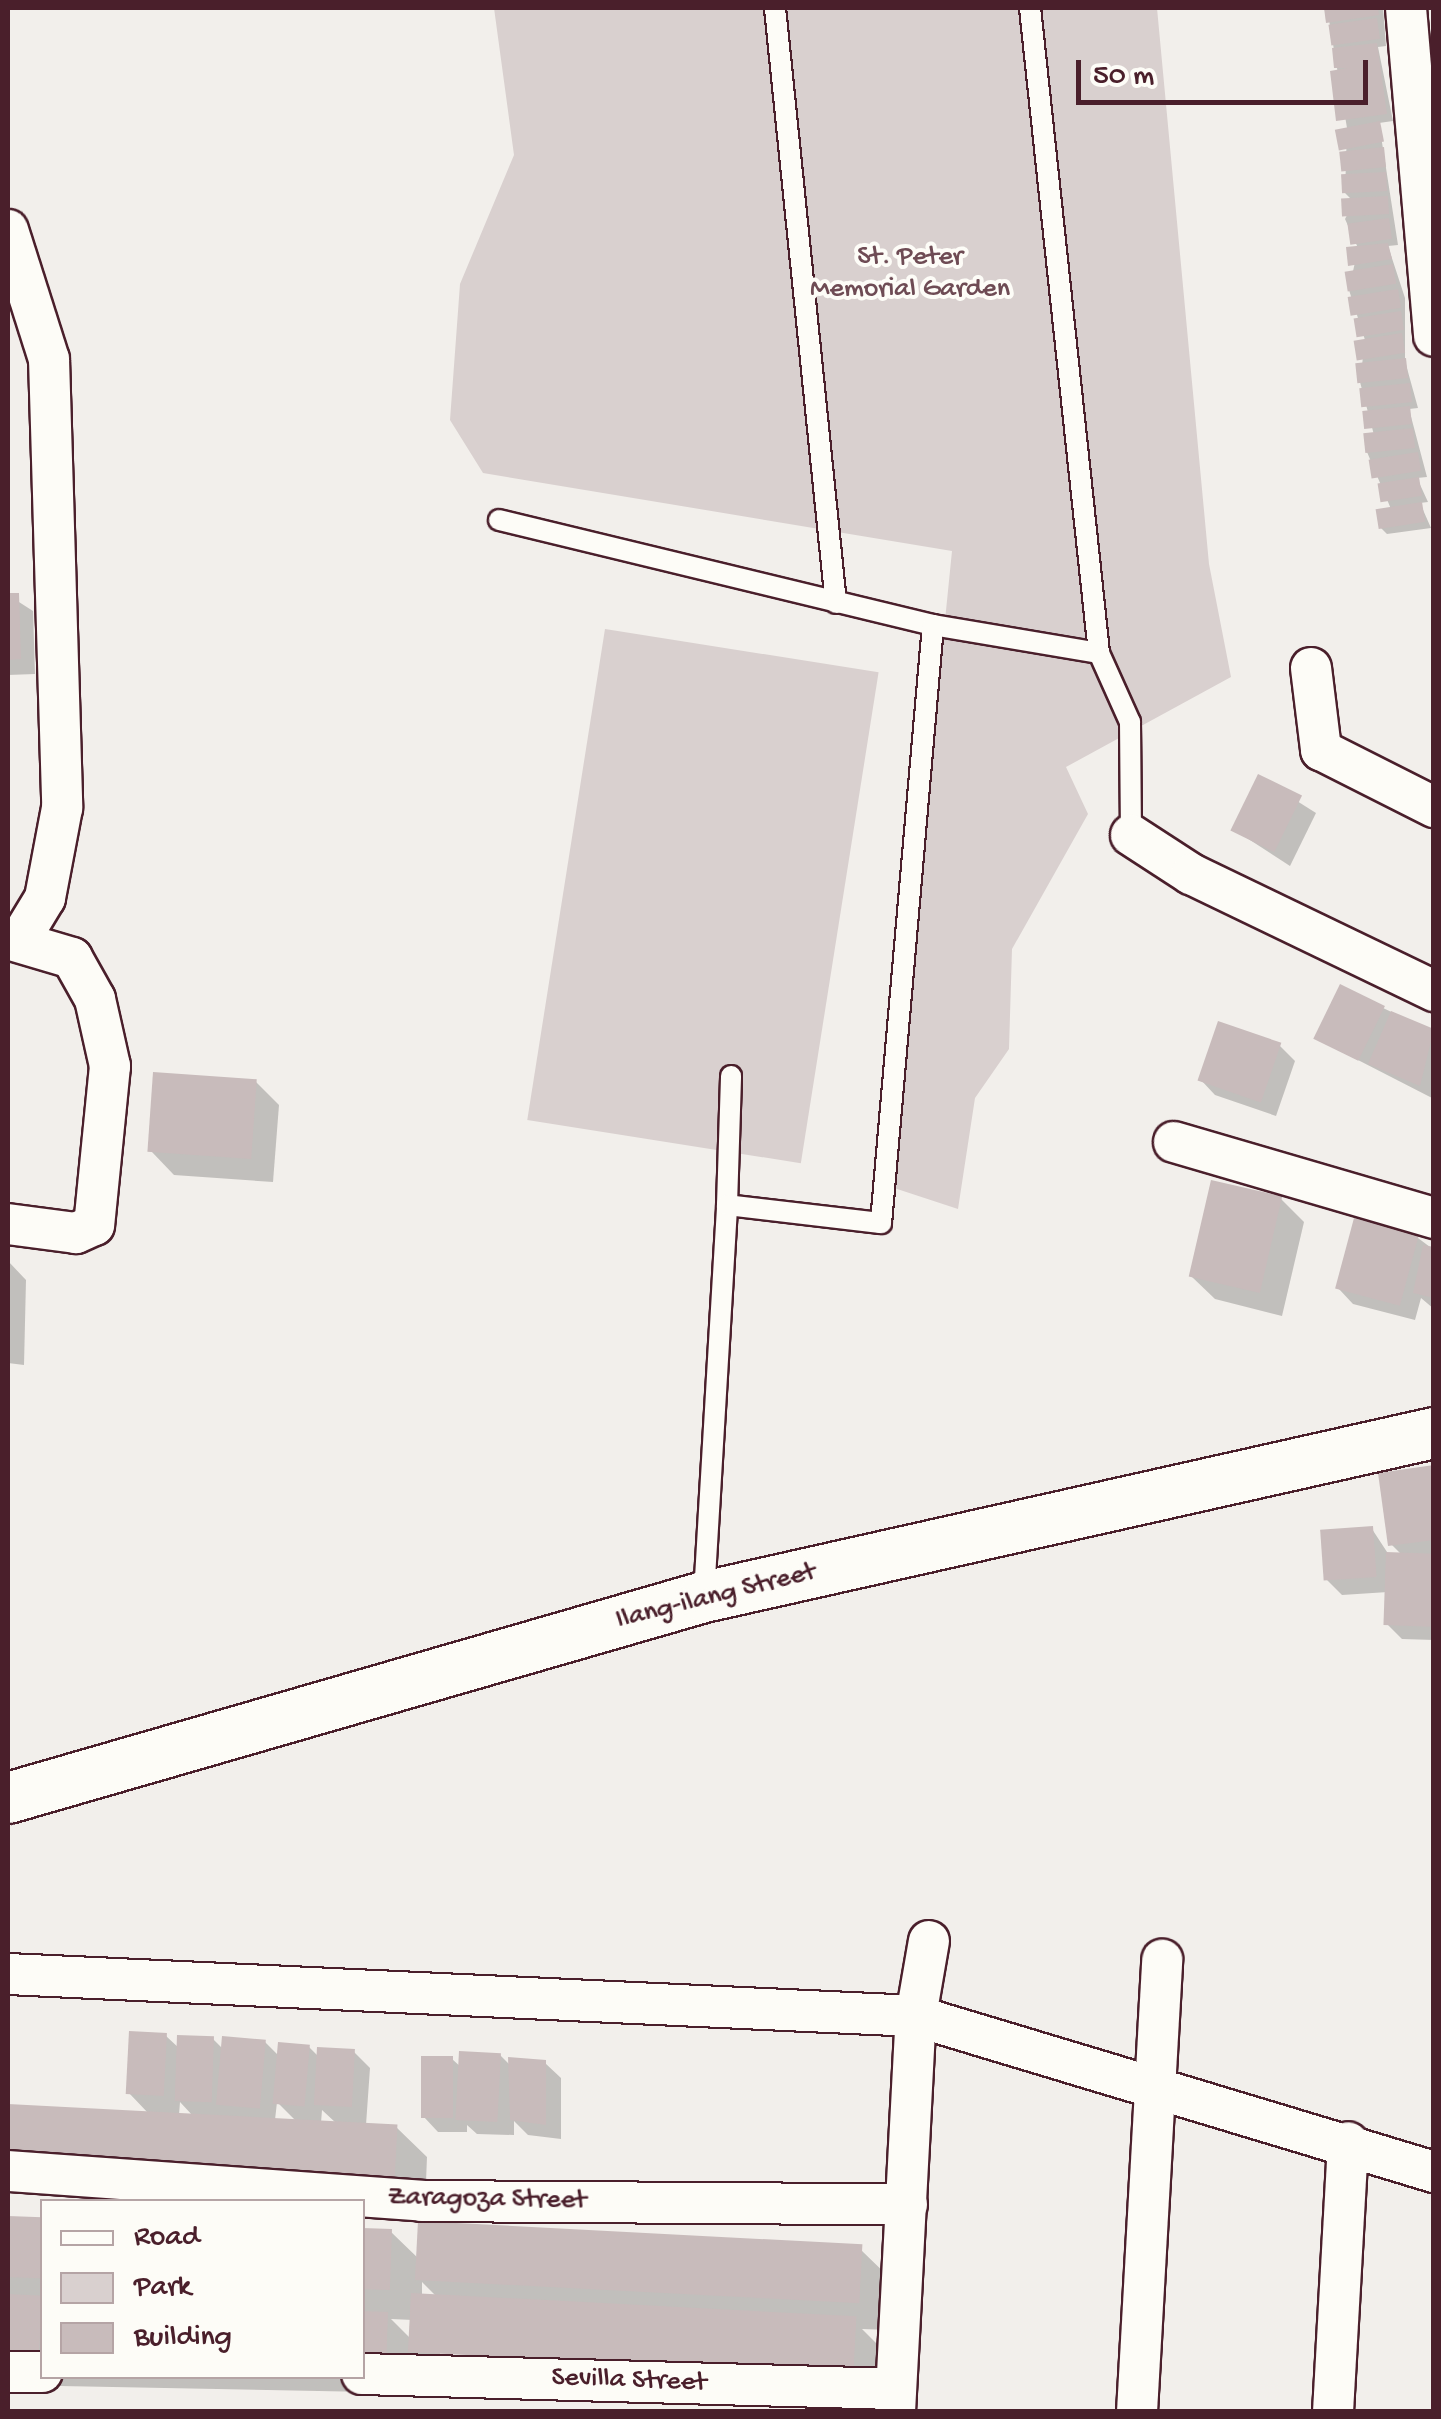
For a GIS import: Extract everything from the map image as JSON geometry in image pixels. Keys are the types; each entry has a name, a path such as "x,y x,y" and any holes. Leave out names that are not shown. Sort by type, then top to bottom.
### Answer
{"street":[{"path":"1406,8 1421,61 1434,336"},
{"path":"8,230 49,359 62,808 45,898 15,938 72,958 96,1000 109,1106 94,1225 76,1233 8,1224"},
{"path":"1312,668 1321,750 1434,807"},
{"path":"1131,835 1191,874 1434,990"},
{"path":"1174,1142 1434,1218"},
{"name":"Ilang-ilang Street","path":"8,1798 704,1597 1434,1434"},
{"path":"895,2400 916,2016 929,1941"},
{"path":"1136,2412 1162,1960"},
{"path":"8,1974 916,2016 1348,2142 1434,2172"},
{"path":"1333,2412 1348,2142"},
{"name":"Zaragoza Street","path":"8,2170 422,2201 908,2204"},
{"path":"8,2372 40,2372"},
{"name":"Sevilla Street","path":"365,2374 895,2400"}],"lane":[{"path":"774,8 836,603"},
{"path":"1030,8 1099,653 1130,722 1131,835"},
{"path":"499,520 933,626 1099,653"},
{"path":"727,1205 882,1223 933,626"},
{"path":"704,1597 731,1076"}],"green space":[{"name":"St. Peter Memorial Garden","path":"494,8 1157,8 1209,564 1231,677 1066,767 1088,814 1012,949 1009,1049 975,1098 958,1209 888,1186 952,551 483,473 450,420 460,284 514,155"},
{"path":"605,629 879,672 801,1163 527,1120"}],"building":[{"path":"1324,8 1378,8 1379,15 1326,23"},
{"path":"1377,18 1380,39 1331,46 1328,25"},
{"path":"1377,43 1387,114 1336,121 1330,71 1347,68 1334,68 1332,48"},
{"path":"1380,121 1384,142 1339,150 1335,130"},
{"path":"1384,147 1386,167 1341,172 1339,152"},
{"path":"1386,172 1387,191 1342,193 1341,174"},
{"path":"1388,196 1389,214 1342,216 1341,198"},
{"path":"1389,218 1392,239 1350,245 1347,224"},
{"path":"1388,243 1392,259 1348,266 1346,247"},
{"path":"1393,264 1396,284 1348,291 1345,272"},
{"path":"1398,289 1401,308 1351,316 1348,297"},
{"path":"1401,311 1404,330 1357,337 1354,319"},
{"path":"1402,333 1405,353 1357,360 1354,341"},
{"path":"1406,358 1408,378 1357,383 1355,363"},
{"path":"1410,383 1412,402 1361,407 1359,388"},
{"path":"1410,406 1412,424 1364,429 1362,411"},
{"path":"1413,428 1415,448 1365,453 1363,433"},
{"path":"1418,452 1421,471 1372,479 1369,460"},
{"path":"1419,477 1422,496 1380,502 1378,484"},
{"path":"1422,502 1425,522 1379,529 1376,509"},
{"path":"8,593 19,593 21,659 8,660"},
{"path":"1258,774 1302,795 1274,852 1230,831"},
{"path":"1340,984 1385,1006 1358,1061 1313,1039"},
{"path":"1391,1011 1434,1029 1420,1086 1368,1064"},
{"path":"1218,1021 1281,1043 1261,1102 1197,1081"},
{"path":"153,1072 257,1079 251,1159 147,1152"},
{"path":"1211,1180 1282,1196 1260,1293 1189,1276"},
{"path":"1354,1218 1419,1235 1400,1306 1335,1289"},
{"path":"1423,1245 1434,1247 1434,1298 1413,1293"},
{"path":"1434,1465 1434,1540 1388,1546 1378,1473"},
{"path":"1373,1526 1377,1577 1324,1581 1320,1530"},
{"path":"1386,1552 1434,1554 1431,1627 1383,1625"},
{"path":"129,2031 167,2033 164,2096 126,2094"},
{"path":"177,2035 214,2036 212,2102 175,2101"},
{"path":"222,2036 266,2040 260,2109 216,2105"},
{"path":"278,2042 310,2045 304,2107 273,2104"},
{"path":"317,2047 355,2049 352,2107 314,2105"},
{"path":"459,2051 501,2053 497,2122 455,2120"},
{"path":"421,2056 453,2056 453,2118 421,2118"},
{"path":"508,2057 546,2060 546,2125 510,2120"},
{"path":"8,2104 397,2124 395,2180 8,2160"},
{"path":"8,2216 40,2217 40,2278 8,2277"},
{"path":"418,2221 862,2244 859,2303 415,2280"},
{"path":"365,2228 392,2229 390,2290 365,2289"},
{"path":"411,2293 856,2316 853,2375 408,2352"},
{"path":"8,2294 40,2296 39,2359 8,2357"},
{"path":"365,2311 388,2312 386,2366 365,2365"}]}
